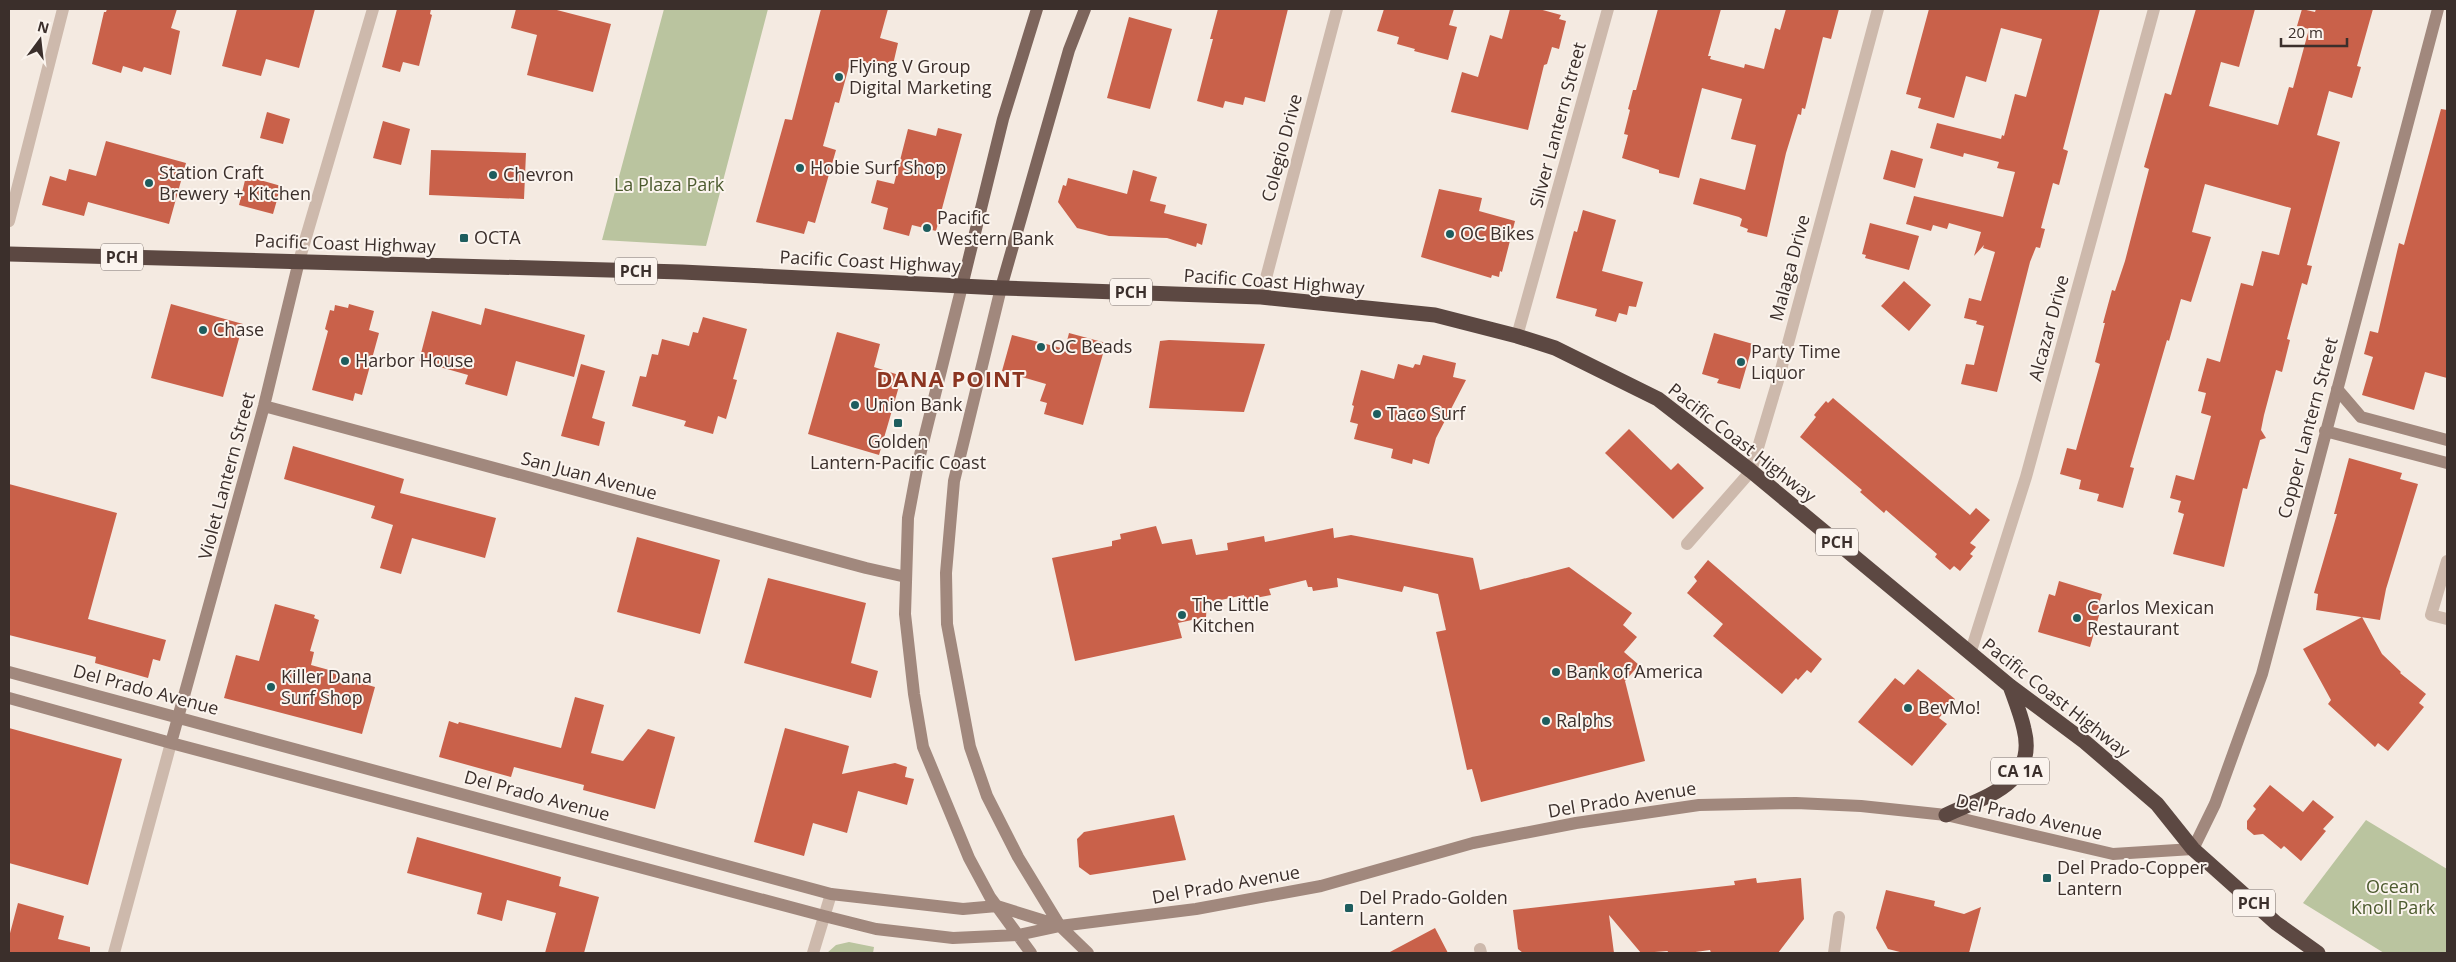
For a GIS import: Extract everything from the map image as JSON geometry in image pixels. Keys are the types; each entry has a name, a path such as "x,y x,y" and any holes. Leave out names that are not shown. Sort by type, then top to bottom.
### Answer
{"highway":[{"name":"Pacific Coast Highway","path":"9,254 682,272 1001,288 1261,297 1435,315 1517,336 1554,348 1658,399 1751,471 1970,654 2085,742 2157,804 2193,849 2276,922 2318,953"},
{"name":"CA 1A","path":"1946,815 2005,788 2015,779 2022,767 2026,749 2025,731 2010,686"}],"main road":[{"path":"1031,953 997,906 969,858 923,748 914,694 906,623 906,577 908,518 919,459 1003,119 1037,9"},
{"path":"1084,9 1068,50 1001,288 954,481 946,573 947,624 970,747 987,796 1018,857 1060,926 1088,953"},
{"name":"Copper Lantern Street","path":"2193,849 2215,804 2262,674 2438,9"},
{"name":"Violet Lantern Street","path":"171,743 264,406 299,261"},
{"path":"2336,389 2361,417 2447,440"},
{"name":"San Juan Avenue","path":"264,406 866,568 906,577"},
{"path":"2326,431 2447,463"},
{"name":"Del Prado Avenue","path":"9,672 831,894 963,909 997,906 1060,926"},
{"name":"Del Prado Avenue","path":"9,698 171,743 824,916 876,929 953,938 1018,935 1060,926 1196,909 1312,888 1473,843 1576,823 1699,805 1796,803 1861,806 1946,815 2114,854 2193,849"}],"street":[{"path":"9,221 63,9"},
{"name":"Violet Lantern Street","path":"299,261 372,9"},
{"name":"Colegio Drive","path":"1261,297 1337,9"},
{"name":"Silver Lantern Street","path":"1517,336 1608,9"},
{"name":"Malaga Drive","path":"1687,544 1751,471 1779,377 1878,9"},
{"name":"Alcazar Drive","path":"1970,654 2026,477 2154,9"},
{"path":"2447,561 2431,615 2447,619"},
{"name":"Violet Lantern Street","path":"114,953 171,743"},
{"path":"813,953 831,894"},
{"path":"1834,953 1839,917"}],"green space":[{"name":"La Plaza Park","path":"664,9 768,9 706,246 602,240"},
{"name":"Ocean Knoll Park","path":"2366,820 2447,869 2447,953 2384,953 2303,903"},
{"path":"849,942 874,947 873,953 827,953 836,945"}],"building":[{"path":"107,9 177,9 171,28 180,31 171,75 144,67 142,72 123,66 121,73 92,64 104,12"},
{"path":"237,9 315,9 299,68 266,59 261,76 222,66"},
{"path":"397,9 431,9 430,14 432,15 419,66 403,62 400,72 382,67"},
{"path":"516,9 553,9 611,24 593,92 527,75 537,35 511,28"},
{"path":"821,9 888,9 880,38 898,43 892,69 851,59 839,103 835,102 823,146 836,150 815,223 808,221 804,234 756,222 785,119 792,120"},
{"path":"1218,9 1288,9 1265,102 1245,97 1243,105 1225,101 1223,108 1197,101 1213,39 1210,39"},
{"path":"1384,9 1454,9 1449,25 1457,27 1448,60 1414,51 1415,49 1397,44 1399,37 1377,31"},
{"path":"1510,9 1539,9 1561,15 1559,19 1566,21 1559,49 1552,47 1547,64 1544,65 1528,130 1451,112 1462,72 1478,77 1490,35 1502,39"},
{"path":"1658,9 1721,9 1708,56 1711,56 1710,59 1744,68 1745,64 1764,69 1775,28 1780,30 1786,9 1839,9 1831,39 1823,37 1805,109 1802,108 1801,115 1798,114 1786,153 1767,237 1747,232 1748,229 1740,226 1742,219 1739,217 1693,204 1700,178 1745,190 1756,145 1731,139 1742,99 1702,88 1679,178 1659,173 1659,170 1622,158 1628,135 1624,134 1630,110 1628,109 1633,90 1636,90"},
{"path":"1929,9 2100,9 2063,149 2068,151 2059,185 2053,183 2041,228 2045,229 2040,248 2036,247 2030,262 1997,392 1961,384 1966,364 1974,365 1984,326 1976,324 1977,321 1964,318 1969,298 1981,301 1995,252 1983,248 1984,245 1974,256 1981,232 1949,223 1947,229 1933,225 1931,231 1906,224 1914,196 2003,217 2015,172 1997,168 1999,162 1964,153 1963,157 1930,148 1937,123 2001,139 2002,135 2004,136 2015,94 2026,97 2042,39 2001,28 1986,82 1966,76 1954,118 1918,108 1921,98 1906,94"},
{"path":"2196,9 2255,9 2239,67 2221,62 2209,106 2278,125 2289,87 2293,88 2309,29 2297,26 2302,9 2315,12 2316,9 2373,9 2357,66 2361,67 2352,98 2329,91 2317,135 2340,142 2307,265 2312,266 2307,285 2302,283 2287,339 2290,340 2282,372 2276,370 2264,415 2261,430 2266,438 2260,440 2247,489 2243,488 2224,567 2173,554 2184,514 2178,512 2181,501 2170,498 2176,475 2194,480 2211,416 2201,413 2206,393 2198,391 2207,358 2220,362 2241,283 2253,286 2262,251 2279,255 2291,208 2205,184 2192,232 2211,237 2191,302 2181,299 2169,341 2167,340 2130,467 2134,468 2123,508 2097,501 2099,494 2079,489 2081,480 2060,474 2067,448 2076,450 2100,364 2095,362 2105,323 2103,323 2112,290 2115,291 2125,261 2149,169 2144,167 2165,93 2171,95"},
{"path":"1129,17 1172,29 1150,109 1107,98"},
{"path":"2441,109 2447,110 2447,378 2425,372 2414,410 2362,395 2373,357 2364,354 2370,331 2378,333 2399,243 2404,245"},
{"path":"267,112 290,119 283,144 260,138"},
{"path":"383,121 410,129 401,165 373,158"},
{"path":"938,128 962,134 936,231 912,225 909,236 883,229 888,208 871,203 877,180 894,184 908,129 936,136"},
{"path":"106,141 186,163 169,224 88,202 84,216 42,205 50,176 66,181 69,169 96,176"},
{"path":"431,150 526,153 524,199 429,195"},
{"path":"1891,150 1923,159 1915,188 1883,179"},
{"path":"1133,170 1157,177 1150,201 1166,205 1164,213 1207,224 1202,245 1197,243 1196,247 1167,238 1109,236 1077,228 1058,202 1063,185 1066,186 1068,178 1127,194"},
{"path":"246,176 281,186 273,214 239,205"},
{"path":"1439,189 1482,198 1479,211 1515,221 1502,272 1500,271 1499,277 1492,275 1491,278 1421,257"},
{"path":"1583,210 1616,220 1602,271 1643,282 1636,307 1629,306 1627,315 1619,313 1616,322 1595,316 1597,309 1556,298 1574,231 1577,232"},
{"path":"1870,223 1919,236 1909,270 1865,258 1866,255 1862,254"},
{"path":"1904,281 1931,305 1909,331 1881,306"},
{"path":"171,304 243,324 223,397 151,378"},
{"name":"Harbor House","path":"349,304 374,311 369,330 379,333 362,395 355,393 353,401 312,390 328,331 325,329 330,310 334,311 335,305 348,308"},
{"path":"485,308 585,335 574,377 516,361 507,396 465,384 468,375 419,361 432,311 481,325"},
{"path":"703,317 747,329 733,379 737,380 726,419 718,416 713,434 684,426 686,421 632,406 640,376 646,377 652,354 658,355 662,339 689,346 693,332 698,333"},
{"name":"Union Bank","path":"837,332 880,344 874,367 902,376 879,455 808,434"},
{"path":"1069,333 1106,343 1083,425 1044,414 1047,403 1040,401 1046,384 1002,371 1012,335 1065,349"},
{"path":"1714,333 1753,344 1740,389 1717,383 1719,379 1702,374"},
{"path":"1160,341 1265,344 1244,412 1149,408"},
{"path":"1423,355 1456,363 1453,377 1466,380 1436,438 1429,464 1413,459 1412,464 1391,458 1393,449 1354,439 1358,424 1350,422 1354,406 1352,405 1361,370 1394,379 1398,364 1413,368 1415,364 1420,365"},
{"path":"581,364 605,371 592,418 605,422 599,446 561,436"},
{"path":"1833,398 1970,515 1976,508 1990,520 1970,543 1976,547 1970,554 1973,556 1960,571 1954,566 1950,570 1935,557 1937,554 1886,510 1884,513 1860,492 1862,490 1800,437 1816,417 1814,415 1826,401 1828,403"},
{"path":"1629,429 1671,470 1678,463 1704,488 1673,519 1605,453"},
{"path":"293,446 404,479 400,493 496,518 485,558 412,538 401,574 380,568 393,525 371,518 375,506 284,479"},
{"path":"2349,458 2402,473 2400,479 2418,484 2386,589 2380,620 2316,610 2318,594 2314,593 2337,514 2334,514"},
{"path":"9,484 117,513 88,619 166,640 160,661 153,659 148,678 95,663 96,657 9,635"},
{"path":"1156,526 1162,544 1192,539 1196,555 1228,550 1227,543 1264,536 1265,542 1333,528 1334,538 1351,535 1473,558 1480,590 1569,567 1632,613 1623,625 1637,637 1624,652 1639,665 1625,681 1645,761 1481,802 1472,769 1467,770 1436,632 1446,630 1438,594 1404,586 1402,592 1337,578 1338,587 1313,591 1312,587 1308,587 1306,580 1269,589 1271,595 1245,600 1244,595 1207,603 1206,617 1178,623 1182,638 1075,661 1052,558 1112,546 1112,541 1121,539 1120,534"},
{"path":"637,537 720,560 700,634 617,612"},
{"path":"1708,560 1822,659 1811,673 1807,670 1798,680 1796,678 1782,694 1713,636 1723,624 1687,593 1697,581 1694,577"},
{"path":"768,578 866,603 851,663 878,671 871,698 744,663"},
{"path":"2059,581 2102,594 2099,604 2102,605 2090,647 2038,632 2049,594 2055,596"},
{"path":"275,604 315,615 314,618 319,620 310,651 314,652 311,665 358,678 357,682 375,687 362,734 224,698 236,655 259,661"},
{"path":"2362,617 2382,654 2400,673 2426,694 2419,703 2424,707 2388,751 2378,743 2375,747 2328,704 2331,700 2303,649"},
{"name":"BevMo!","path":"1918,669 1955,699 1939,718 1947,724 1912,766 1858,722 1895,678 1904,685"},
{"path":"575,697 604,705 591,753 623,761 648,729 675,737 655,809 583,790 584,785 514,767 511,777 439,757 449,721 561,748"},
{"path":"9,728 122,759 88,885 9,863"},
{"path":"785,728 849,746 842,774 895,763 907,767 905,777 914,779 907,805 858,791 847,833 813,823 804,856 754,842"},
{"path":"2270,785 2303,812 2313,800 2334,817 2323,829 2326,831 2301,861 2284,846 2281,849 2263,834 2254,835 2247,829 2247,821 2256,809 2253,806"},
{"path":"1174,815 1186,860 1090,875 1079,867 1077,839 1084,832"},
{"path":"417,837 561,877 559,886 599,897 584,953 545,953 556,913 507,900 502,921 477,914 482,893 407,873"},
{"path":"1756,878 1757,883 1801,878 1804,919 1778,953 1711,953 1710,950 1688,953 1667,953 1668,951 1641,953 1609,915 1614,953 1523,953 1518,949 1513,910 1735,885 1734,881"},
{"path":"1886,890 1935,901 1934,906 1964,914 1981,907 1969,953 1904,953 1888,949 1876,928"},
{"path":"18,903 64,916 58,939 90,947 90,953 9,953 9,937"},
{"path":"1435,928 1448,953 1388,953"}],"place":[{"name":"Flying V Group Digital Marketing","path":"839,77"},
{"name":"Hobie Surf Shop","path":"800,168"},
{"name":"Chevron","path":"493,175"},
{"name":"Station Craft Brewery + Kitchen","path":"149,183"},
{"name":"Pacific Western Bank","path":"927,228"},
{"name":"OC Bikes","path":"1450,234"},
{"name":"OCTA","path":"464,238"},
{"name":"Chase","path":"203,330"},
{"name":"OC Beads","path":"1041,347"},
{"name":"Harbor House","path":"345,361"},
{"name":"Party Time Liquor","path":"1741,362"},
{"name":"Union Bank","path":"855,405"},
{"name":"Taco Surf","path":"1377,414"},
{"name":"Golden Lantern-Pacific Coast","path":"898,423"},
{"name":"The Little Kitchen","path":"1182,615"},
{"name":"Carlos Mexican Restaurant","path":"2077,618"},
{"name":"Bank of America","path":"1556,672"},
{"name":"Killer Dana Surf Shop","path":"271,687"},
{"name":"BevMo!","path":"1908,708"},
{"name":"Ralphs","path":"1546,721"},
{"name":"Del Prado-Copper Lantern","path":"2047,878"},
{"name":"Del Prado-Golden Lantern","path":"1349,908"}],"district":[{"name":"DANA POINT","path":"951,379"}]}
